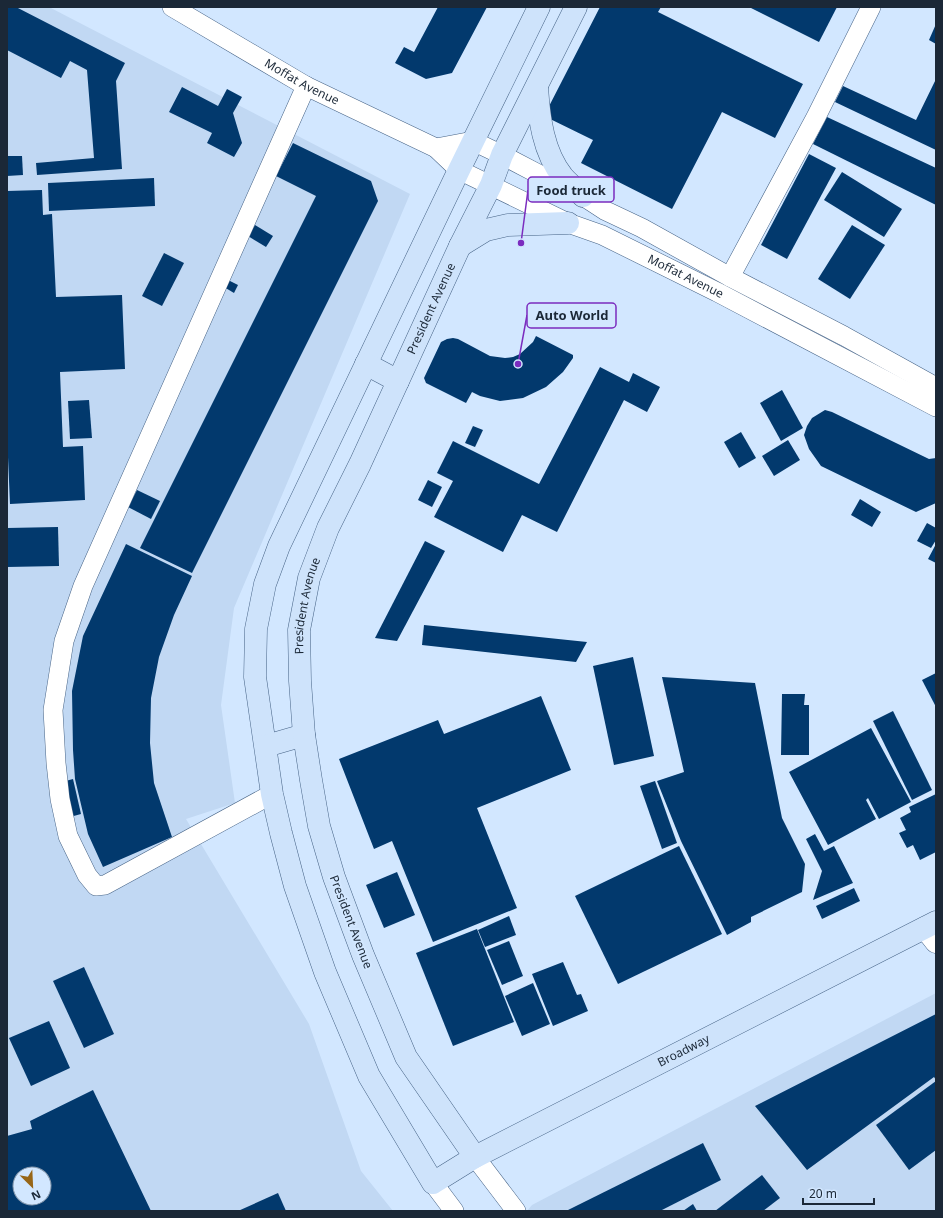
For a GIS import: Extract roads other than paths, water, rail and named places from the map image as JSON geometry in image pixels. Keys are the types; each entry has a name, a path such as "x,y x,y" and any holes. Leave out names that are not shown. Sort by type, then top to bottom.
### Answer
{"main road":[{"path":"433,1183 369,1076 325,972 295,886 272,794 255,677 256,629 265,584 279,546 459,170 539,7"},
{"name":"President Avenue","path":"475,1157 406,1057 363,955 334,877 319,826 304,735 300,681 299,630 309,578 328,528 360,464 460,246 491,185 502,155 576,7"},
{"path":"537,86 539,115 544,137 553,161 563,177 584,196"},
{"path":"460,246 486,230 508,225 568,223"},
{"path":"366,364 398,381"},
{"path":"266,746 304,735"},
{"name":"Broadway","path":"433,1183 475,1157 932,931"}],"street":[{"name":"Moffat Avenue","path":"172,7 306,86 436,148 459,170 568,223 602,236 717,292 936,407"},
{"path":"730,277 816,117 871,7"},
{"path":"272,794 105,885 96,886 87,875 68,836 60,800 53,710 64,641 83,586 306,86"},
{"name":"Moffat Avenue","path":"473,141 584,196 606,211 642,228 730,277 844,336 936,387"},
{"path":"436,148 473,141"},
{"name":"President Avenue","path":"475,1157 516,1211"},
{"path":"433,1183 454,1211"}],"place":[{"name":"Food truck","path":"521,243"},
{"name":"Auto World","path":"518,364"}]}
